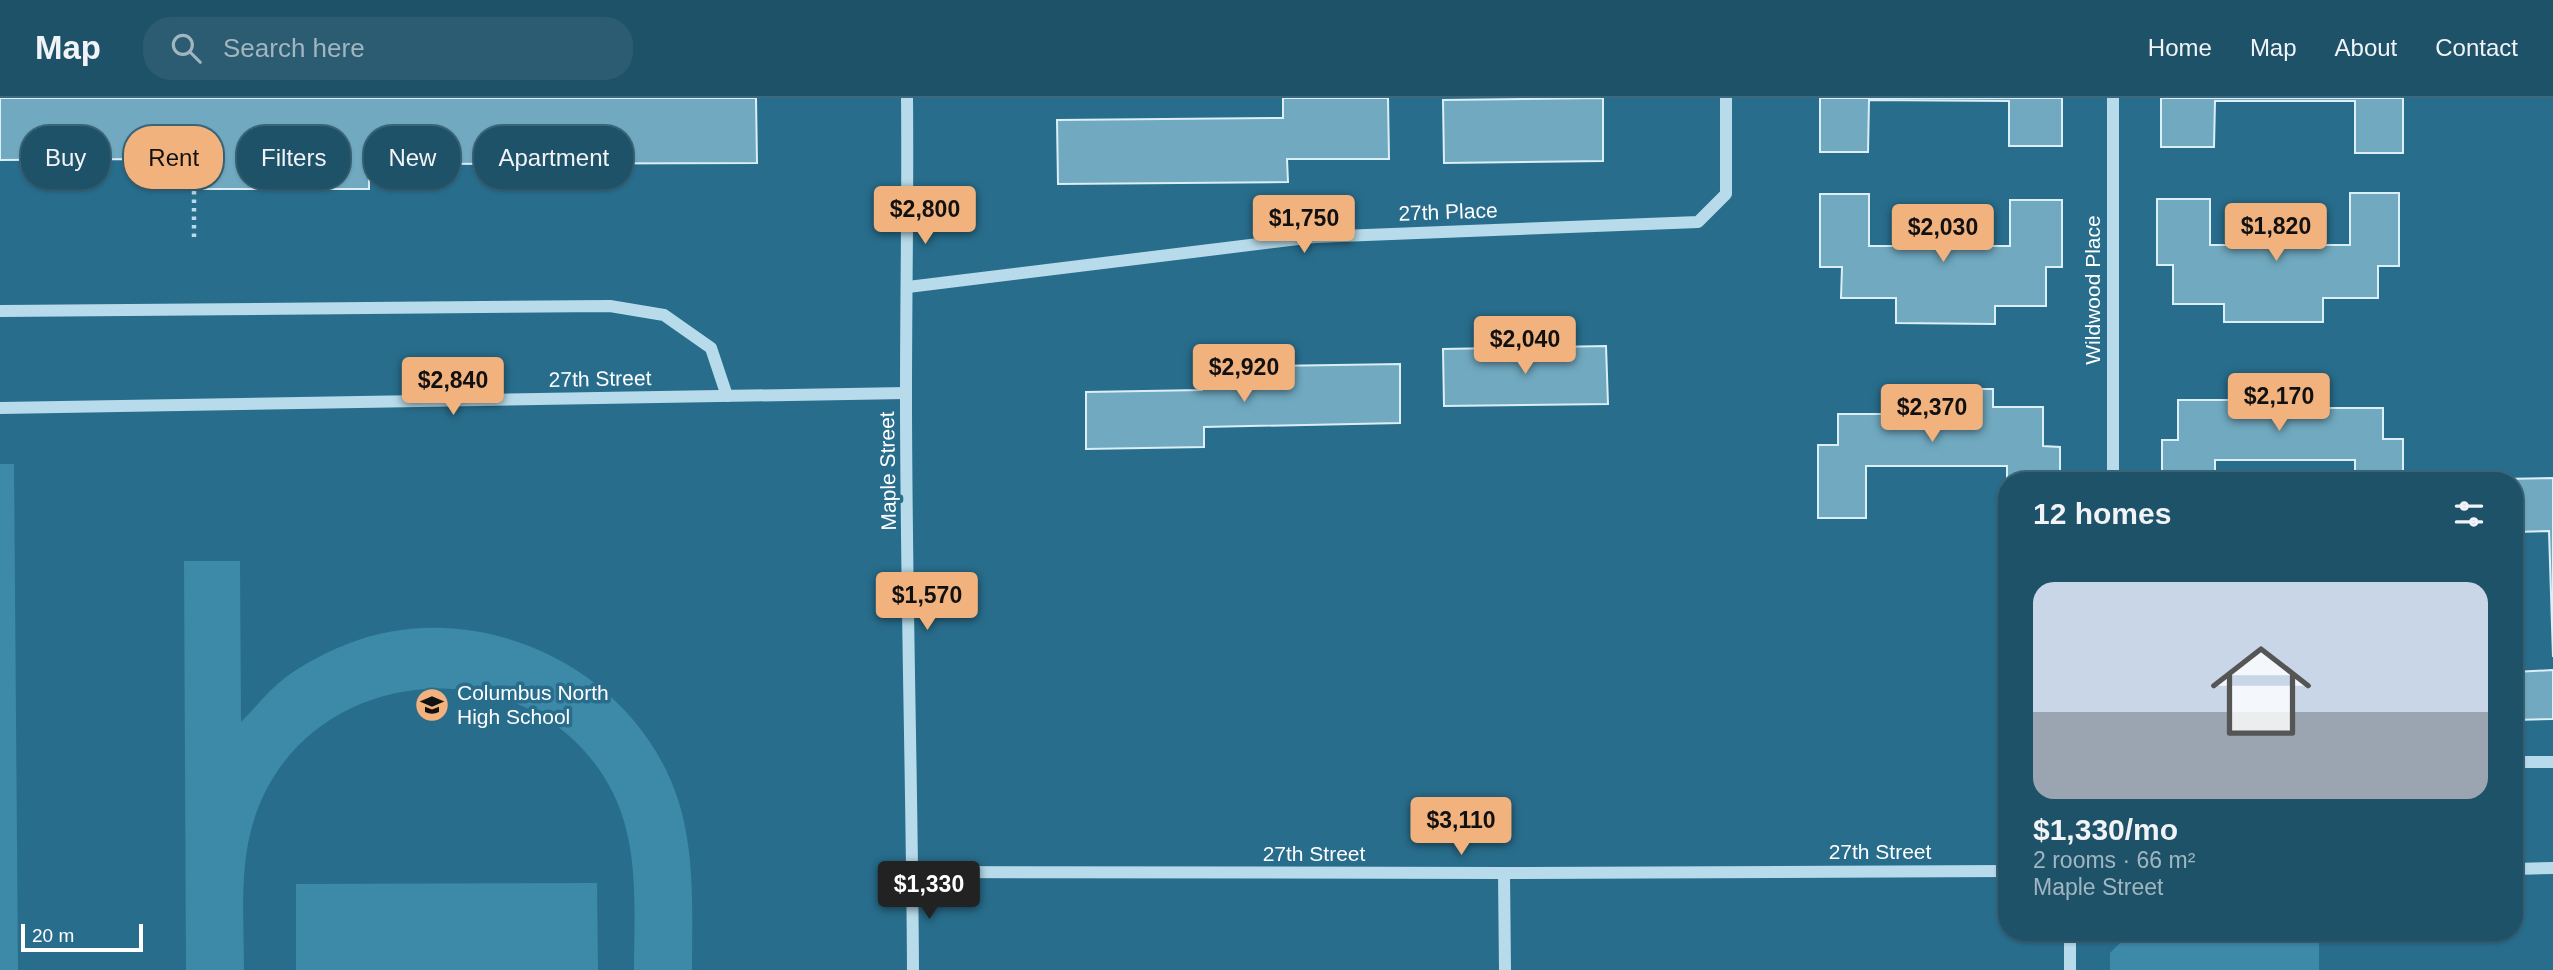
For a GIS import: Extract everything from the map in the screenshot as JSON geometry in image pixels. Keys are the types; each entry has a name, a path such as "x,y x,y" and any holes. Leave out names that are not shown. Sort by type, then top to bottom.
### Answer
{"street":[{"name":"Maple Street","path":"907,98 906,393 914,872 913,970"},
{"name":"27th Place","path":"908,287 1315,237 1699,222 1726,194 1726,98"},
{"name":"Wildwood Place","path":"2113,98 2113,472"},
{"path":"0,311 610,306 664,315 711,348 727,396"},
{"name":"27th Street","path":"0,408 906,393"},
{"path":"2523,762 2553,762"},
{"path":"2523,869 2553,869"},
{"name":"27th Street","path":"914,872 1998,871"},
{"path":"1504,873 1505,970"},
{"path":"2070,941 2070,970"}],"path":[{"path":"194,191 194,240"}],"shaded area":[{"path":"0,464 14,464 18,970 0,970"},
{"path":"184,561 240,561 241,722 278,683 306,664 347,644 395,631 445,628 494,635 541,651 584,675 622,707 653,746 675,791 690,857 692,970 634,970 634,880 628,836 613,793 578,744 532,710 479,692 423,689 368,701 319,727 279,768 253,823 249,841 243,896 244,970 186,970"},
{"path":"597,883 598,970 296,970 296,884"},
{"path":"2122,941 2319,941 2319,970 2110,970 2110,953"}],"building":[{"path":"0,98 756,98 757,163 633,163 633,126 474,126 474,164 460,164 460,126 364,126 364,189 350,189 350,126 237,126 237,189 223,189 223,126 124,126 124,159 110,159 110,126 21,126 21,160 0,160"},
{"path":"1283,98 1388,98 1389,159 1287,159 1288,182 1058,184 1057,120 1283,118"},
{"path":"1603,98 1603,161 1444,163 1443,100"},
{"path":"1820,98 2062,98 2062,146 2009,146 2009,101 1869,100 1868,152 1820,152"},
{"path":"2161,98 2403,98 2403,153 2355,153 2355,101 2215,101 2214,147 2161,147"},
{"path":"2350,193 2399,193 2399,266 2378,266 2378,298 2323,298 2323,322 2224,322 2224,304 2173,304 2173,265 2157,265 2157,199 2210,199 2210,245 2350,245"},
{"path":"1820,194 1869,194 1869,246 2010,246 2010,200 2062,200 2062,267 2046,267 2046,306 1995,306 1995,324 1896,323 1896,298 1841,298 1842,267 1820,267"},
{"path":"1606,346 1608,404 1444,406 1443,349"},
{"path":"1400,364 1400,423 1204,427 1204,447 1086,449 1086,392 1202,390 1201,367"},
{"path":"2229,383 2328,383 2328,408 2383,408 2383,439 2403,439 2403,472 2355,472 2355,460 2215,460 2215,472 2162,472 2162,440 2178,440 2178,400 2229,400"},
{"path":"1893,389 1993,389 1993,407 2043,407 2043,446 2060,447 2060,472 2007,472 2007,466 1866,466 1866,518 1818,518 1818,445 1838,445 1838,414 1893,414"},
{"path":"2553,478 2553,657 2549,531 2523,532 2523,479"},
{"path":"2553,670 2553,719 2523,720 2523,672"}],"place":[{"name":"Columbus North High School","path":"432,705"}]}
